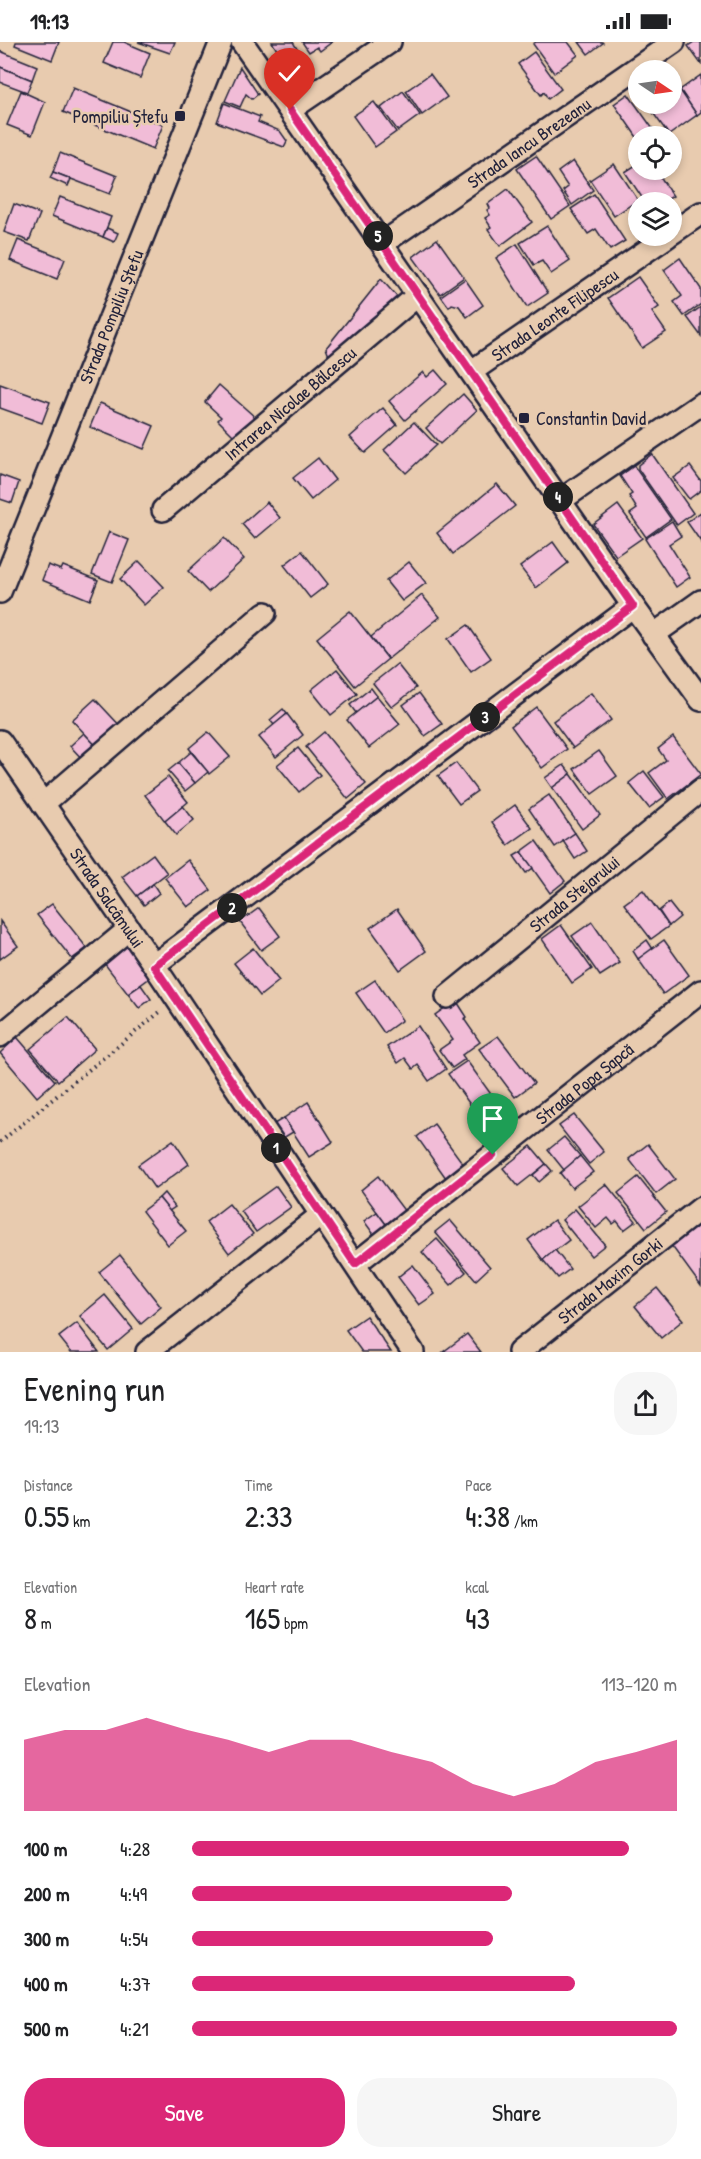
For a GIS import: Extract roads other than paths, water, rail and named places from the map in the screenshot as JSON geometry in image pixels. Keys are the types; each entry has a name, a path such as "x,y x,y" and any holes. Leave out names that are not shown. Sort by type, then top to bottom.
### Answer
{"street":[{"name":"Strada Pompiliu Ștefu","path":"0,592 221,42"},
{"path":"242,42 653,635 701,700"},
{"path":"290,110 390,42"},
{"name":"Strada Iancu Brezeanu","path":"383,243 674,42"},
{"path":"682,226 701,213"},
{"name":"Strada Leonte Filipescu","path":"472,371 653,246"},
{"name":"Intrarea Nicolae Bălcescu","path":"164,510 418,295"},
{"path":"561,500 701,404"},
{"path":"653,635 701,602"},
{"path":"154,966 633,606"},
{"path":"43,804 265,613"},
{"name":"Strada Salcâmului","path":"0,741 413,1352"},
{"name":"Strada Stejarului","path":"447,997 701,790"},
{"path":"0,1036 129,929"},
{"name":"Strada Popa Șapcă","path":"355,1264 701,990"},
{"name":"Strada Maxim Gorki","path":"519,1352 701,1208"},
{"path":"147,1352 321,1215"}],"place":[{"name":"Pompiliu Ștefu","path":"180,116"},
{"name":"Constantin David","path":"524,418"}]}
